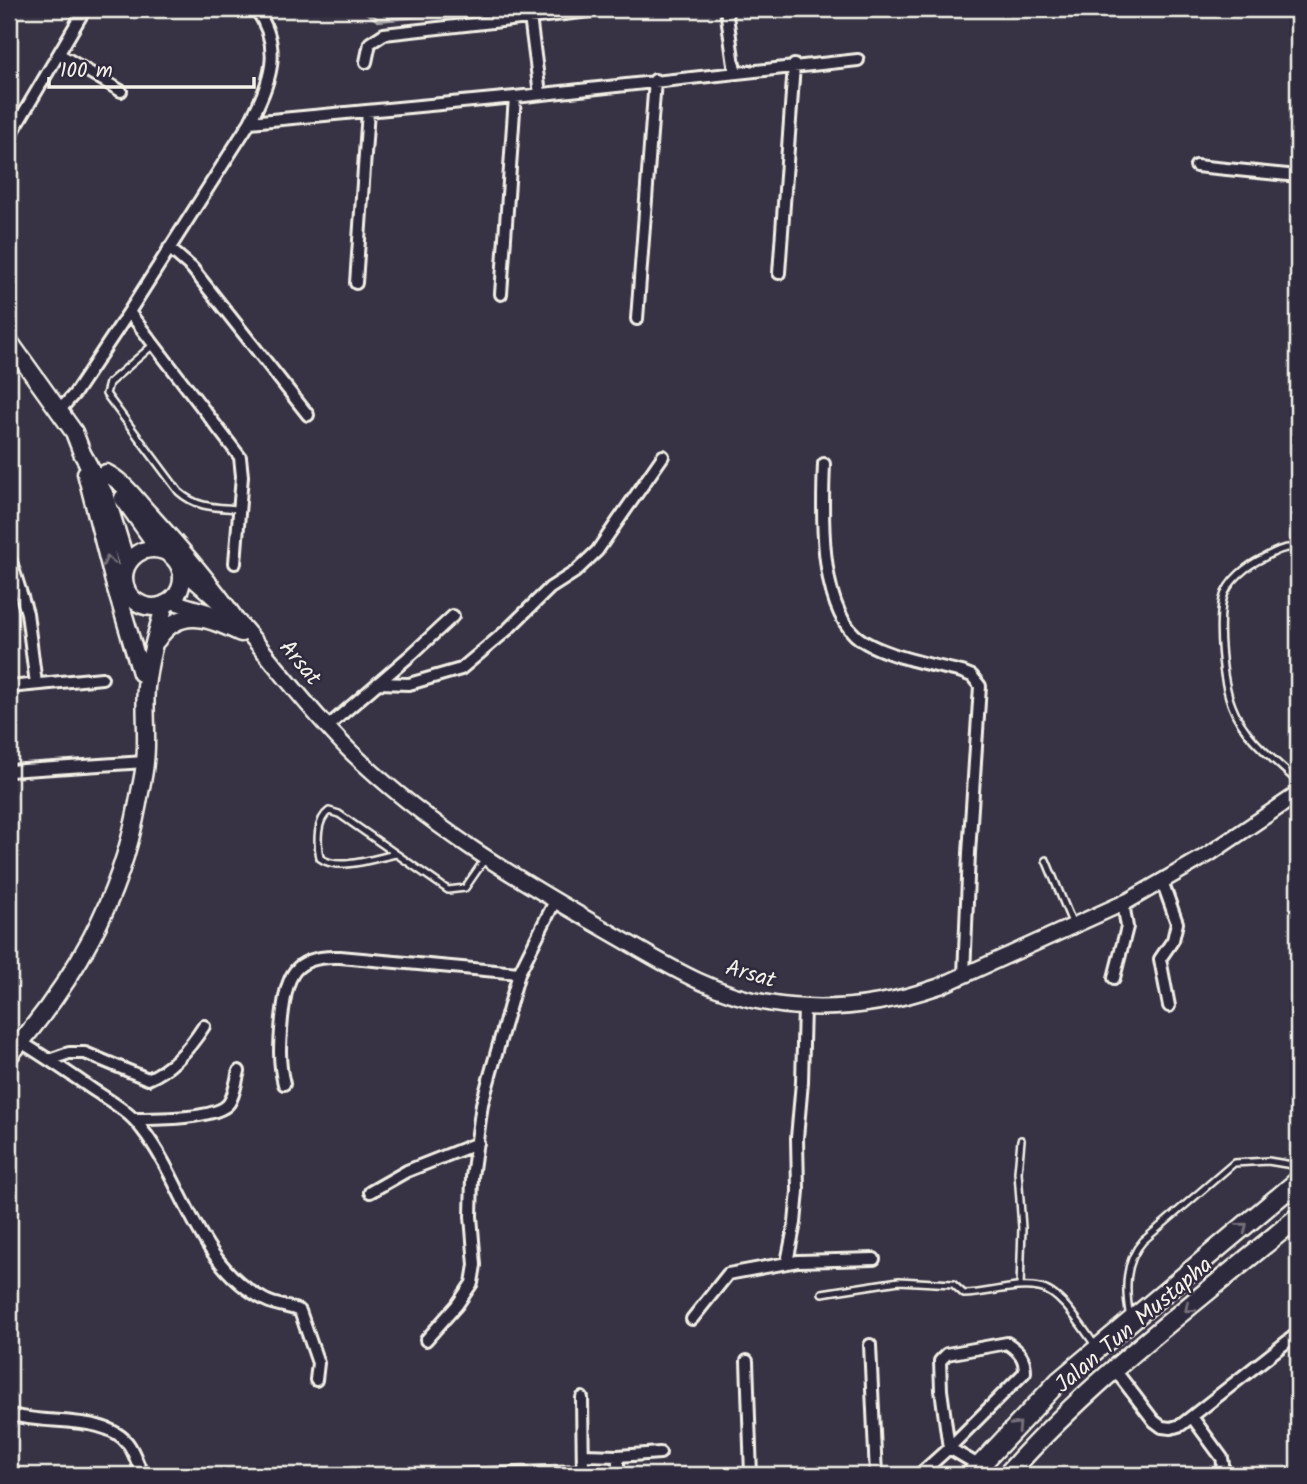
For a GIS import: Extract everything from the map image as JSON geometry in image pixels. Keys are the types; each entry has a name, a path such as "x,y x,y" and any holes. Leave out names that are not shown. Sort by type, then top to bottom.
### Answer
{"main road":[{"path":"11,347 74,432 82,453 114,583 144,681"},
{"path":"74,432 89,447 160,550 175,559 179,567 181,585 168,603 151,650 144,681"},
{"path":"9,1056 37,1023 79,963 107,909 123,865 145,762 144,681 132,599 124,582 127,565 106,497 82,453"},
{"path":"106,473 120,482 207,579 233,616"},
{"path":"127,565 141,552 160,550"},
{"path":"132,599 144,606 153,607 168,603"},
{"path":"151,650 165,629 190,618 210,621 241,633"},
{"path":"975,1470 1059,1381 1298,1181"},
{"name":"Jalan Tun Mustapha","path":"1007,1475 1057,1422 1115,1370 1298,1217"}],"street":[{"path":"9,138 85,9"},
{"path":"60,410 75,393 129,312 250,121 265,90 271,68 272,46 268,30 256,9"},
{"path":"366,62 370,43 384,34 609,9"},
{"path":"726,9 735,72"},
{"path":"530,17 540,94"},
{"path":"59,54 121,91"},
{"path":"250,121 515,97 858,60"},
{"path":"779,273 794,65"},
{"path":"636,319 655,80"},
{"path":"501,294 515,97"},
{"path":"356,283 368,111"},
{"path":"1298,125 1298,132"},
{"path":"1196,166 1298,176"},
{"path":"169,247 192,268 308,415"},
{"path":"129,312 240,457 242,476 235,563"},
{"path":"378,683 409,684 461,669 506,631 550,588 575,572 597,551 663,456"},
{"path":"824,464 822,503 825,564 833,597 847,625 856,636 876,648 962,672 972,676 980,686 964,975"},
{"path":"9,555 27,613 36,684"},
{"path":"179,567 233,616 258,646"},
{"path":"168,603 208,612 258,646"},
{"path":"327,727 453,616"},
{"name":"Arsat","path":"258,646 327,727 372,772 435,824 555,901 671,968 704,983 765,1003 804,1007 874,1003 915,995 1124,903 1209,854 1298,794"},
{"path":"9,687 102,678"},
{"path":"9,771 145,762"},
{"path":"1162,881 1177,923 1173,940 1160,959 1169,1006"},
{"path":"426,1340 457,1305 472,1283 475,1265 471,1216 472,1177 482,1104 519,973 555,901"},
{"path":"1114,978 1126,927 1124,903"},
{"path":"284,1084 279,1048 285,989 290,976 310,960 320,956 340,957 519,973"},
{"path":"787,1262 796,1223 797,1138 804,1007"},
{"path":"49,1060 69,1053 85,1053 148,1079 162,1073 192,1046 204,1026"},
{"path":"21,1042 134,1119 152,1142 193,1223 223,1265 243,1286 266,1301 300,1311 318,1363 316,1380"},
{"path":"134,1119 165,1119 215,1112 225,1108 231,1101 239,1071"},
{"path":"370,1192 407,1171 478,1143"},
{"path":"692,1319 728,1274 787,1262 874,1259"},
{"path":"1115,1370 1154,1421 1162,1427 1171,1428 1192,1416 1298,1333"},
{"path":"919,1475 949,1448 1025,1372 1025,1361 1018,1350 1007,1343 947,1354 940,1360 949,1448 975,1470"},
{"path":"870,1345 876,1475"},
{"path":"747,1361 751,1475"},
{"path":"449,1475 583,1473 582,1398"},
{"path":"9,1414 30,1420 90,1424 118,1434 129,1445 143,1475"},
{"path":"1192,1416 1222,1458 1220,1475"},
{"path":"583,1455 660,1453"},
{"path":"618,1456 618,1475"}],"lane":[{"path":"153,345 114,377 106,394 179,492 190,502 206,507 238,509"},
{"path":"1298,549 1292,547 1248,565 1223,597 1222,666 1231,705 1245,731 1298,782"},
{"path":"396,854 343,864 324,862 318,850 322,818 330,811 339,814 448,890 465,888 486,857"},
{"path":"1046,860 1074,927"},
{"path":"1020,1287 1018,1172 1021,1140"},
{"path":"1130,1319 1127,1301 1129,1262 1143,1241 1234,1163 1268,1161 1298,1166"},
{"path":"822,1293 899,1281 953,1284 964,1294 1020,1287 1041,1288 1068,1308 1098,1349"}],"waterway":[{"path":"362,9 378,20 488,9"}]}
